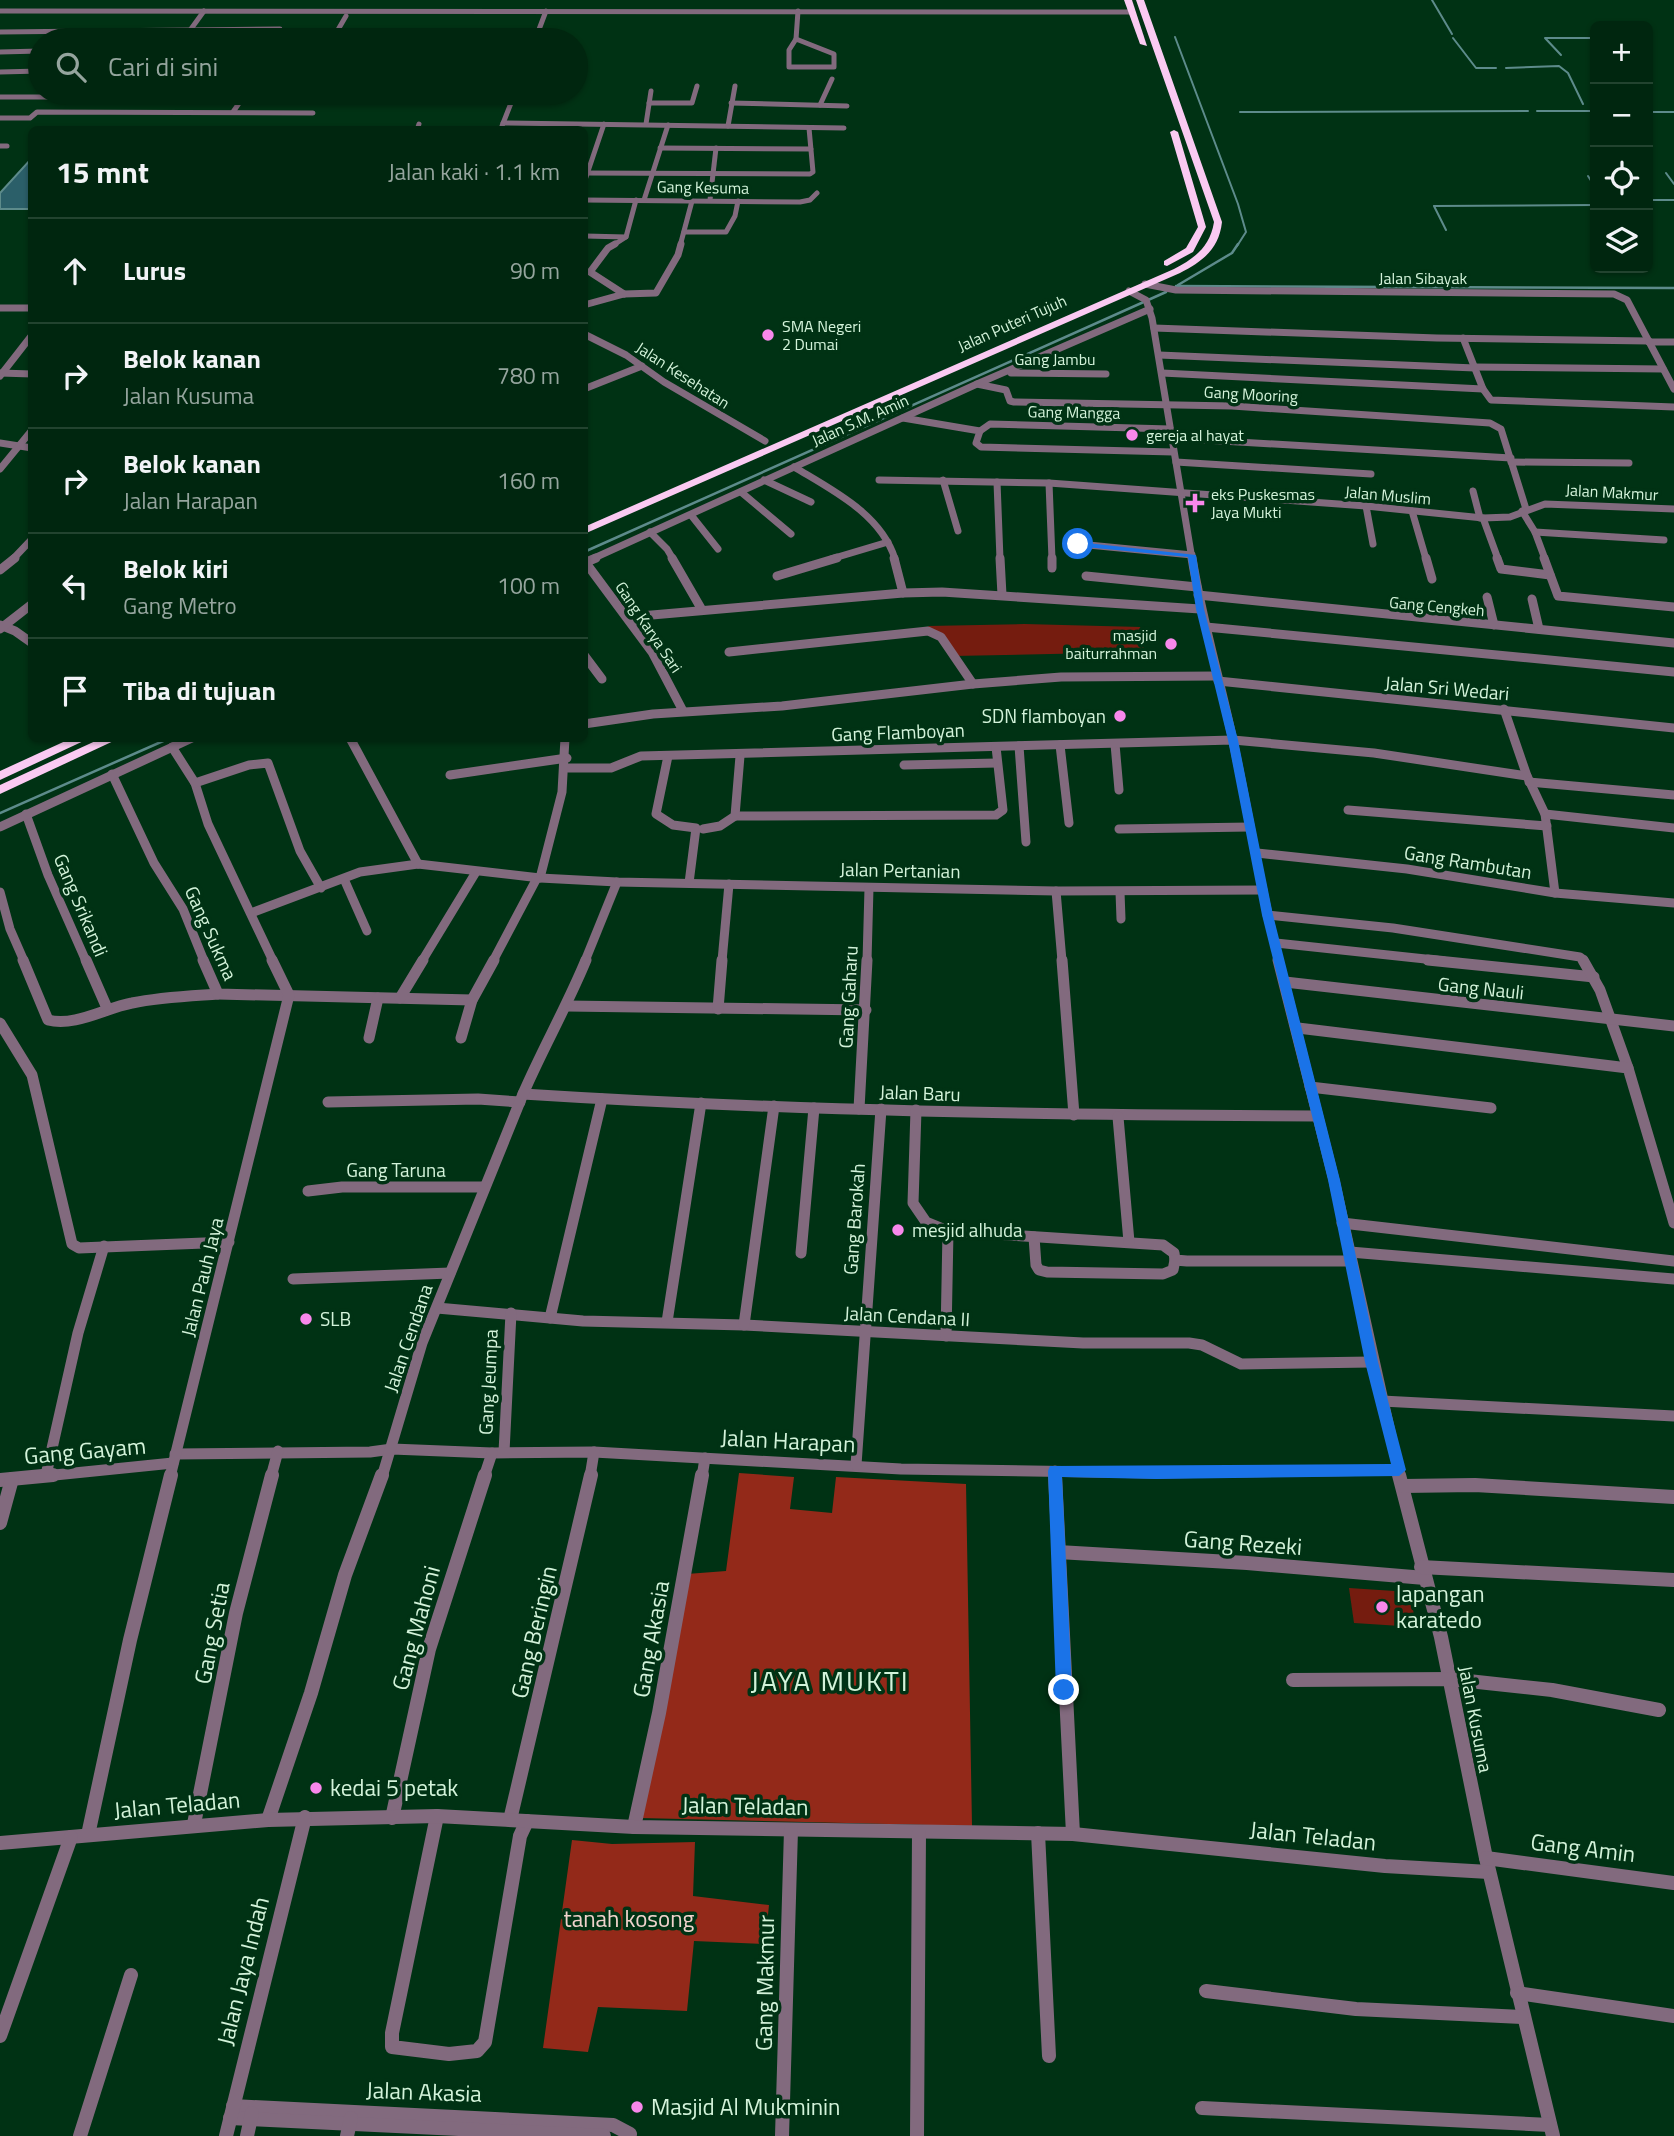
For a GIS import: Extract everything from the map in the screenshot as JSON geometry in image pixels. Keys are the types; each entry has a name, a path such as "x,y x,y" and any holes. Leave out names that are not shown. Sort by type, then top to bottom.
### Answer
{"highway":[{"name":"Jalan Puteri Tujuh","path":"588,529 1196,260 1216,239 1218,222 1140,0"},
{"name":"Jalan Puteri Tujuh","path":"588,517 1184,255 1196,241 1202,227 1179,146 1130,7"},
{"path":"1179,146 1191,146"},
{"path":"0,776 75,742"},
{"path":"0,790 105,742"}],"street":[{"path":"0,9 34,5 145,7"},
{"path":"131,28 145,7"},
{"path":"0,9 205,7 798,11 1130,7"},
{"path":"205,7 347,14 613,10 970,10"},
{"path":"192,28 205,7"},
{"path":"540,28 547,11"},
{"path":"796,39 834,54 834,67 790,68 789,50 796,39 798,11"},
{"path":"339,28 347,14"},
{"path":"0,32 28,32"},
{"path":"0,52 28,51"},
{"path":"0,72 28,71"},
{"path":"820,105 832,79"},
{"path":"649,103 692,103 697,86"},
{"path":"728,126 735,86"},
{"path":"646,124 651,91"},
{"path":"0,97 28,97"},
{"path":"731,103 847,106"},
{"path":"233,112 238,105"},
{"path":"510,105 502,126 646,124 844,128"},
{"path":"0,118 30,118 37,112 313,113"},
{"path":"588,168 604,124"},
{"path":"624,294 590,272 608,248 626,237 653,172 668,125"},
{"path":"588,173 811,174 809,128"},
{"path":"660,148 811,149"},
{"path":"710,201 716,148"},
{"path":"588,149 595,149"},
{"name":"Gang Kesuma","path":"588,200 804,202 817,193"},
{"path":"588,304 624,294 656,293 678,255 692,201"},
{"path":"684,232 726,232 735,216 738,201"},
{"path":"588,236 626,237"},
{"path":"1138,287 1147,303"},
{"name":"Jalan Sibayak","path":"1138,287 1176,290 1614,294 1628,300 1673,385"},
{"name":"Jalan Kusuma","path":"1147,303 1159,355 1200,609 1233,740 1267,915 1298,1028 1334,1180 1371,1362 1450,1679 1522,2017 1551,2130"},
{"name":"Jalan S.M. Amin","path":"588,562 1004,373 1147,303"},
{"path":"0,308 28,308"},
{"path":"1154,328 1674,342"},
{"name":"Jalan Kesehatan","path":"588,336 765,441"},
{"path":"1463,338 1483,389 1493,400 1674,407"},
{"path":"588,342 597,339"},
{"path":"1,374 28,340"},
{"path":"1159,355 1474,368 1663,369"},
{"path":"588,387 642,366"},
{"name":"Gang Jambu","path":"1004,373 1106,374"},
{"path":"1162,373 1483,389"},
{"path":"1,374 28,374"},
{"name":"Gang Mooring","path":"977,384 1006,390 1010,401 1014,402 1335,412 1495,424 1502,429 1511,460"},
{"path":"903,418 980,431 976,445 994,449 1175,457 1371,474"},
{"name":"Gang Mangga","path":"980,431 990,424 1171,433 1511,460 1629,463"},
{"path":"0,469 28,435"},
{"path":"0,443 28,448"},
{"path":"1511,460 1524,510 1535,532 1556,594 1565,598 1674,607"},
{"path":"794,467 868,517 888,542 902,593"},
{"path":"764,480 811,502"},
{"name":"Jalan Muslim","path":"879,480 1049,483 1366,506 1482,518 1510,517 1548,503"},
{"path":"943,480 958,531"},
{"path":"997,482 1002,595"},
{"path":"1049,483 1052,568"},
{"path":"1474,491 1501,569 1550,575"},
{"path":"741,492 790,534"},
{"name":"Jalan Makmur","path":"1548,503 1674,509"},
{"path":"1366,506 1373,544"},
{"path":"1412,511 1432,579"},
{"path":"691,515 718,550"},
{"path":"650,532 667,549 702,610"},
{"path":"1535,532 1664,540"},
{"path":"777,576 888,542"},
{"path":"1078,544 1192,555"},
{"path":"0,570 28,545"},
{"path":"0,560 10,562"},
{"name":"Gang Karya Sari","path":"588,567 629,617 666,674 683,711"},
{"name":"Gang Cengkeh","path":"1086,576 1494,625 1674,643"},
{"path":"629,617 902,593 1002,595 1200,609"},
{"path":"1487,597 1494,625"},
{"path":"1532,599 1539,629"},
{"path":"28,607 1,627 28,641"},
{"path":"1206,627 1674,672"},
{"path":"729,652 932,631 940,637 974,684"},
{"path":"588,660 602,679"},
{"name":"Jalan Sri Wedari","path":"588,723 683,711 782,706 1061,677 1217,678 1674,728"},
{"path":"1504,709 1528,779 1545,814 1556,893"},
{"name":"Gang Flamboyan","path":"450,775 567,763 611,768 641,756 740,756 1233,740 1280,742 1421,759 1528,779 1674,795"},
{"path":"0,827 184,742"},
{"path":"352,742 418,864"},
{"path":"461,1038 472,1000 538,878 557,821 567,763 565,742"},
{"path":"1115,744 1119,790"},
{"path":"1060,745 1069,823"},
{"path":"1019,746 1026,842"},
{"path":"173,747 195,783 208,824 289,995"},
{"path":"734,816 996,815 1003,810 996,747"},
{"path":"668,756 657,817 673,825 699,828 720,826 734,816 740,756"},
{"path":"195,783 249,765 268,763 300,851 321,888"},
{"path":"904,765 997,763"},
{"name":"Gang Sukma","path":"111,774 154,863 164,875 180,905 218,994 472,1000"},
{"path":"1348,810 1547,826"},
{"name":"Gang Srikandi","path":"26,814 48,875 107,1008"},
{"path":"1545,814 1674,828"},
{"path":"1119,829 1250,827"},
{"path":"689,883 699,828"},
{"name":"Gang Rambutan","path":"1257,853 1407,869 1556,893 1674,903"},
{"name":"Jalan Pertanian","path":"251,913 379,867 418,864 477,873 617,881 1056,891 1263,890"},
{"path":"400,998 477,873"},
{"path":"344,879 367,931"},
{"name":"Jalan Cendana","path":"268,1820 311,1693 345,1575 392,1449 422,1343 521,1098 539,1057 567,1006 617,881"},
{"path":"718,1009 729,884"},
{"name":"Gang Gaharu","path":"859,1109 866,1010 869,888"},
{"path":"1056,891 1074,1115"},
{"path":"1120,891 1121,919"},
{"path":"0,892 10,929 48,1020 65,1022 107,1008 145,1001 218,994"},
{"path":"1267,915 1393,928 1572,955 1586,960 1628,1069 1674,1223"},
{"path":"1276,943 1594,977"},
{"name":"Gang Nauli","path":"1285,982 1674,1026"},
{"name":"Jalan Pauh Jaya","path":"89,1835 130,1640 289,995"},
{"path":"369,1038 378,998"},
{"path":"567,1006 866,1010"},
{"path":"0,1023 32,1075 72,1244 79,1248 229,1242"},
{"path":"1298,1028 1628,1069"},
{"path":"1310,1087 1491,1108"},
{"path":"550,1318 602,1099"},
{"name":"Jalan Baru","path":"328,1102 602,1099 1074,1115 1317,1116"},
{"path":"667,1322 701,1103"},
{"path":"744,1325 774,1106"},
{"path":"801,1253 814,1108"},
{"name":"Gang Barokah","path":"856,1465 881,1109"},
{"path":"916,1110 913,1203 926,1222 948,1231 1163,1245 1174,1253 1175,1260 1173,1270 1163,1274 1047,1272 1039,1270 1036,1265 1034,1237"},
{"path":"1118,1116 1129,1242"},
{"name":"Gang Taruna","path":"308,1191 342,1187 484,1187"},
{"path":"1342,1223 1674,1261"},
{"path":"946,1336 948,1231"},
{"path":"46,1475 78,1333 104,1246"},
{"path":"1175,1260 1351,1257 1674,1279"},
{"path":"293,1279 450,1273"},
{"name":"Jalan Cendana II","path":"438,1308 550,1318 1083,1343 1189,1343 1202,1345 1241,1364 1371,1362"},
{"name":"Gang Jeumpa","path":"498,1452 511,1313"},
{"path":"1382,1401 1674,1416"},
{"name":"Jalan Harapan","path":"174,1459 278,1451 370,1452 392,1449 594,1452 901,1469 1156,1473 1399,1470"},
{"name":"Gang Setia","path":"194,1824 236,1613 278,1451"},
{"name":"Gang Mahoni","path":"392,1818 429,1649 498,1452"},
{"name":"Gang Beringin","path":"510,1820 590,1486 594,1452"},
{"name":"Gang Akasia","path":"634,1827 659,1713 705,1458"},
{"name":"Gang Gayam","path":"6,1479 174,1459"},
{"path":"1055,1471 1073,1834"},
{"path":"0,1523 6,1479"},
{"path":"1403,1486 1475,1485 1674,1497"},
{"name":"Gang Rezeki","path":"1058,1552 1423,1573 1674,1580"},
{"path":"1293,1680 1450,1679 1571,1692 1659,1710"},
{"path":"437,1816 392,2033 392,2047 449,2054 477,2051 485,2042 520,1836 527,1821"},
{"name":"Jalan Teladan","path":"0,1843 194,1824 305,1817 437,1816 634,1827 1073,1834 1385,1866 1488,1865"},
{"name":"Jalan Jaya Indah","path":"226,2136 305,1817"},
{"name":"Gang Makmur","path":"782,2136 791,1830"},
{"path":"917,2136 919,1833"},
{"path":"1038,1833 1049,2056"},
{"path":"0,2036 71,1838"},
{"name":"Gang Amin","path":"1488,1865 1674,1883"},
{"path":"79,2136 131,1975"},
{"path":"1206,1991 1356,2009 1522,2017"},
{"path":"1517,1993 1674,2016"},
{"path":"1202,2108 1551,2130"},
{"name":"Jalan Akasia","path":"231,2112 250,2121 609,2133"}],"shaded area":[{"path":"1024,624 1141,627 1138,632 1145,652 953,656 928,626"},
{"name":"lapangan karatedo","path":"1349,1588 1410,1592 1416,1627 1354,1623"}],"green space":[{"path":"739,1473 794,1477 790,1509 832,1513 836,1477 966,1484 972,1826 640,1818 687,1574 726,1571"},
{"name":"tanah kosong","path":"572,1840 612,1844 695,1842 693,1896 769,1905 765,1944 694,1941 687,2011 598,2007 588,2052 543,2048"}],"water":[{"path":"28,162 28,209 0,209 0,193"}],"waterway":[{"path":"1432,0 1452,34"},
{"path":"1175,37 1238,204 1246,232 1237,246"},
{"path":"1453,38 1476,68 1496,68"},
{"path":"1561,55 1545,38 1590,38"},
{"path":"1506,68 1559,66 1568,73 1583,104"},
{"path":"1240,112 1528,111"},
{"path":"1537,111 1590,111"},
{"path":"1653,112 1674,112"},
{"path":"1666,173 1674,184"},
{"path":"1653,200 1674,200"},
{"path":"1446,230 1434,206 1590,205"},
{"path":"1178,285 1232,253 1238,244"},
{"path":"1176,286 1674,288"},
{"path":"588,550 1166,292"},
{"path":"0,813 161,742"}],"place":[{"name":"SMA Negeri 2 Dumai","path":"768,335"},
{"name":"gereja al hayat","path":"1132,435"},
{"name":"eks Puskesmas Jaya Mukti","path":"1195,503"},
{"name":"masjid baiturrahman","path":"1171,644"},
{"name":"SDN flamboyan","path":"1120,716"},
{"name":"mesjid alhuda","path":"898,1230"},
{"name":"SLB","path":"306,1319"},
{"name":"lapangan karatedo","path":"1382,1607"},
{"name":"kedai 5 petak","path":"316,1788"},
{"name":"Masjid Al Mukminin","path":"637,2107"}],"district":[{"name":"JAYA MUKTI","path":"830,1681"}],"route":[{"path":"1064,1690 1055,1471 1156,1473 1399,1470 1371,1362 1350,1252 1298,1028 1267,915 1233,740 1200,609 1192,555 1078,544"}]}
